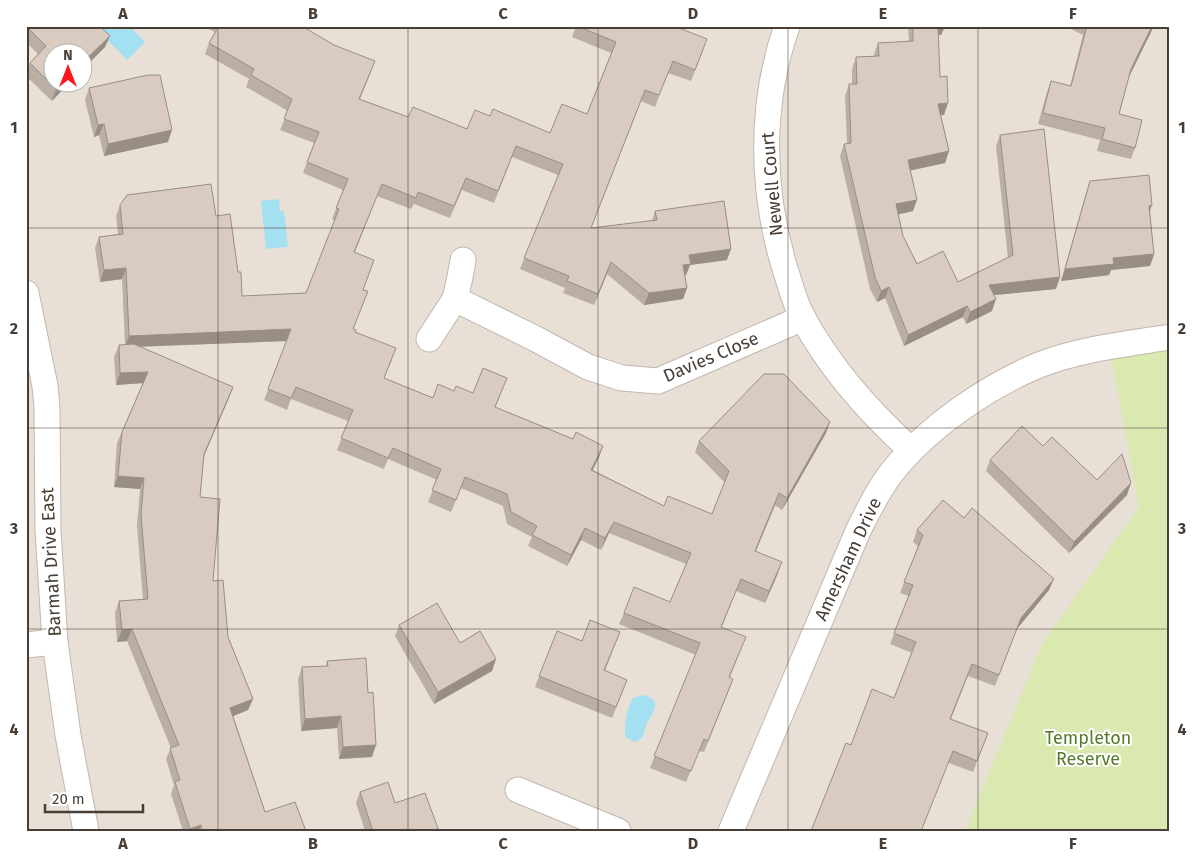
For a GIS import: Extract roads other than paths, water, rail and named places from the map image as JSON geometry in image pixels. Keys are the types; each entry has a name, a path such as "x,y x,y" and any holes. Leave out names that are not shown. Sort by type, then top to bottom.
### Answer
{"street":[{"name":"Newell Court","path":"787,26 777,57 772,86 767,121 766,151 772,217 790,286 802,318 852,391 911,450"},
{"path":"429,339 455,299 462,260"},
{"name":"Barmah Drive East","path":"26,293 47,407 49,556 55,642 69,744 86,831"},
{"name":"Davies Close","path":"455,299 588,367 622,378 658,381 802,318"},
{"name":"Amersham Drive","path":"731,831 858,531 886,481 911,450 956,412 1012,378 1041,365 1109,346 1170,337"},
{"path":"26,645 55,642"},
{"path":"518,790 618,831"}],"water":[{"path":"102,26 129,26 145,42 127,60 98,30"},
{"path":"279,199 280,211 284,211 288,247 266,249 261,201"},
{"path":"643,695 654,700 655,707 643,737 635,742 626,738 626,718 633,698"}],"park label":[{"name":"Templeton Reserve","path":"1088,748"}]}
